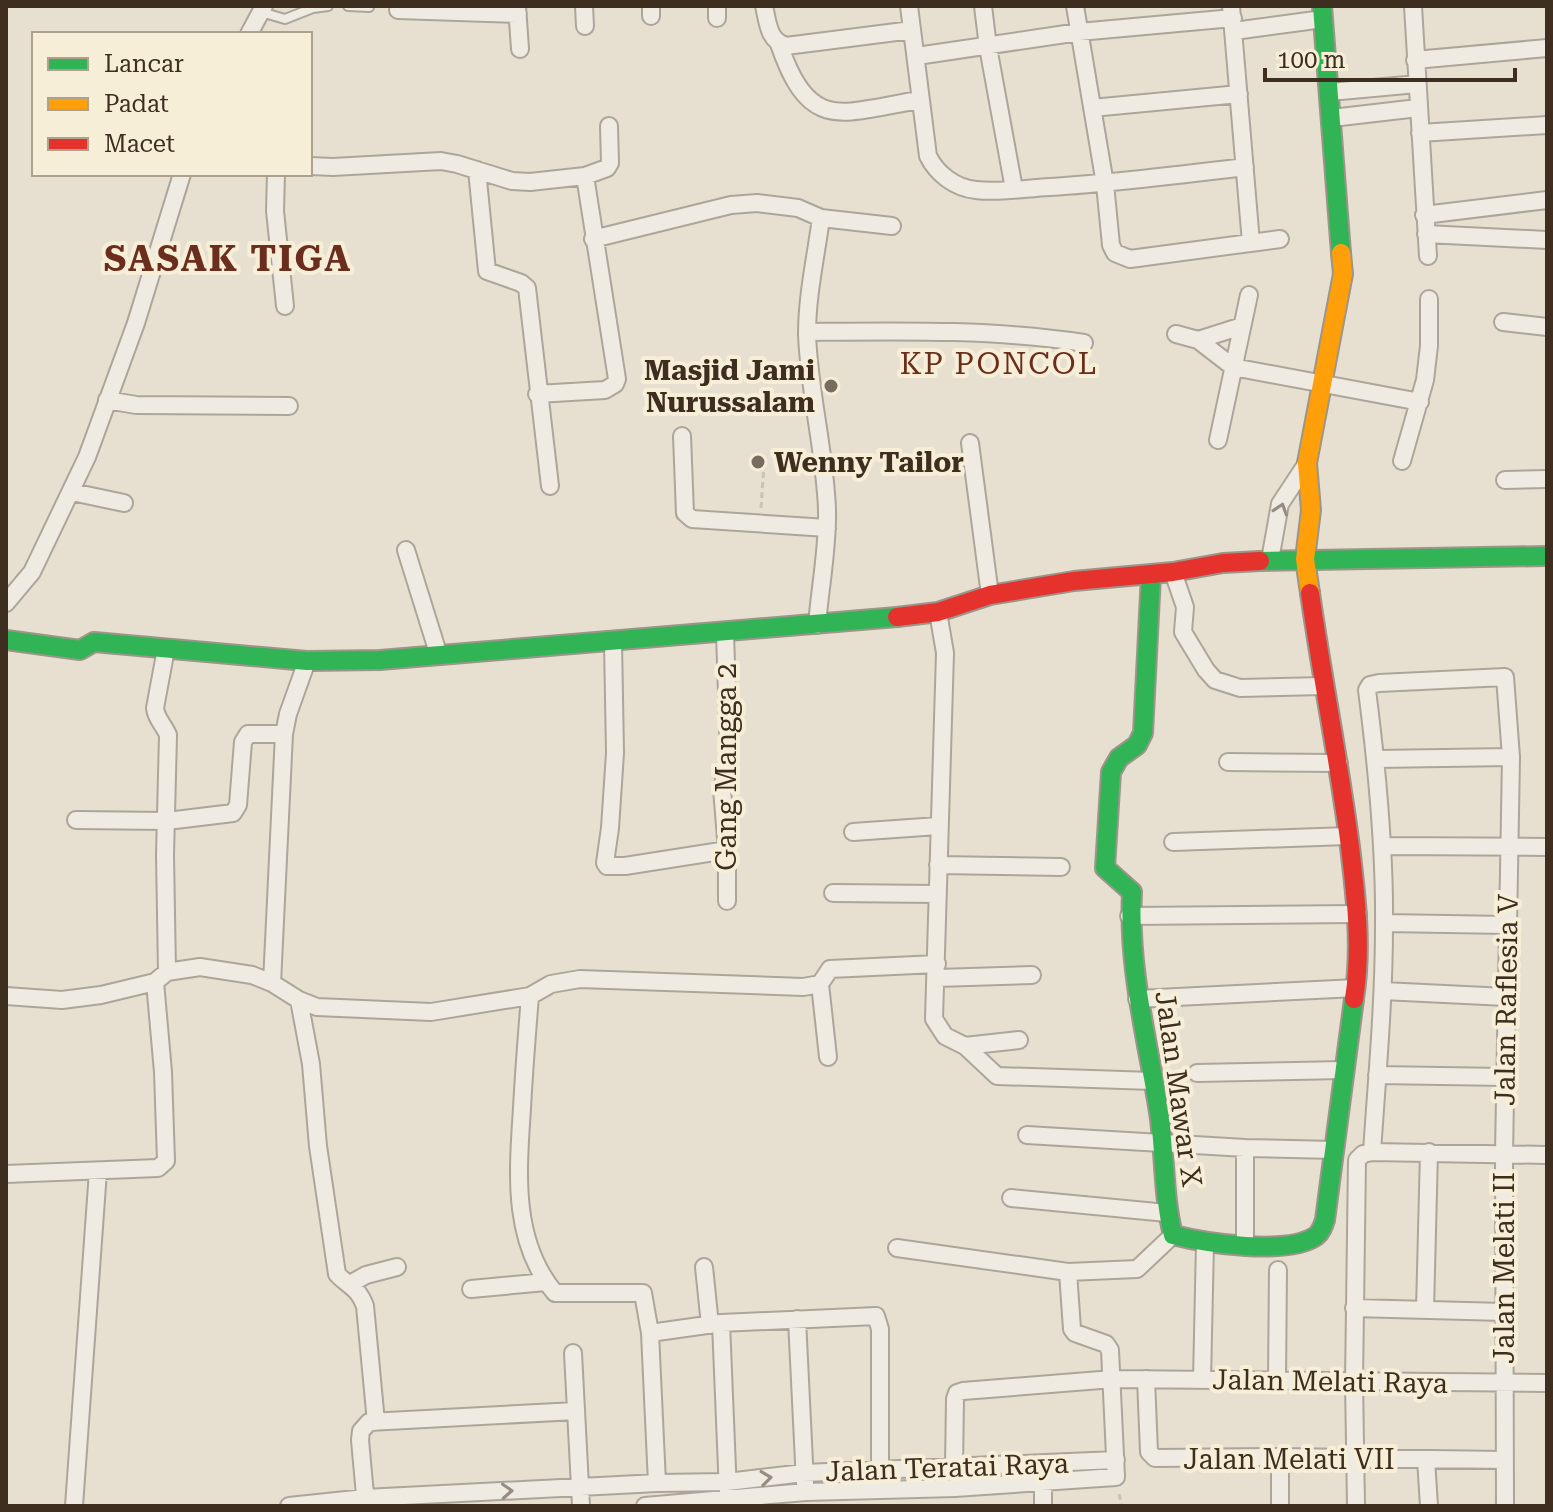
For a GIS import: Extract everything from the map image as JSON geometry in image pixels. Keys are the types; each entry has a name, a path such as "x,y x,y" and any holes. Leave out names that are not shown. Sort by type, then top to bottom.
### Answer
{"street":[{"path":"584,6 585,26"},
{"path":"764,6 769,31 779,44 794,82 814,105 823,110 846,112 920,100"},
{"path":"909,6 928,156 951,182 975,190 1014,189 1105,184 1245,167"},
{"path":"983,6 1014,189"},
{"path":"1075,6 1105,184 1111,245 1115,253 1130,259 1280,239"},
{"path":"1413,6 1428,256"},
{"path":"250,32 262,9"},
{"path":"398,10 517,10 520,49"},
{"path":"897,1248 1068,1272 1137,1269 1173,1235 1205,1243 1245,1244 1302,1242 1314,1238 1325,1220 1356,988 1358,914 1339,763 1323,686 1305,559 1311,510 1307,463 1343,274 1322,12 1079,32 917,56"},
{"path":"1233,18 1251,243"},
{"path":"779,44 796,47 912,30"},
{"path":"1415,60 1547,48"},
{"path":"1330,92 1417,84"},
{"path":"1092,108 1239,94"},
{"path":"1332,118 1418,108"},
{"path":"1420,133 1547,125"},
{"path":"312,166 441,161 521,182 585,176 601,172 610,163 609,126"},
{"path":"477,170 487,271 527,288 550,486"},
{"path":"6,603 32,572 72,492 136,323 181,176"},
{"path":"276,176 275,211 285,306"},
{"path":"537,394 605,390 617,379 585,176"},
{"path":"1424,215 1547,200"},
{"path":"593,239 731,205 757,203 798,208 821,218 892,226"},
{"path":"817,625 827,528 826,480 813,411 807,332 821,218"},
{"path":"1426,234 1547,240"},
{"path":"1218,440 1249,295"},
{"path":"1402,461 1420,402 1429,346 1429,299"},
{"path":"1503,322 1547,327"},
{"path":"1198,340 1242,326"},
{"path":"807,332 913,330 1045,337 1084,343"},
{"path":"1176,334 1198,340 1233,367 1420,402"},
{"path":"107,400 136,405 289,406"},
{"path":"682,436 685,513 692,519 827,528"},
{"path":"970,443 990,595"},
{"path":"1270,560 1280,504 1307,463"},
{"path":"1505,480 1547,479"},
{"path":"72,492 124,503"},
{"path":"406,550 439,656"},
{"path":"6,640 80,650 94,642 307,661 439,656 938,612 990,595 1074,581 1151,575 1223,563 1547,556"},
{"path":"1173,572 1185,607 1183,632 1215,680 1240,688 1323,686"},
{"name":"Jalan Mawar X","path":"1151,575 1143,733 1137,747 1116,759 1111,772 1105,868 1132,892 1129,916 1137,999 1163,1143 1167,1213 1173,1235"},
{"path":"938,612 945,653 934,1019 945,1036 965,1046 997,1076 1153,1081"},
{"name":"Gang Mangga 2","path":"725,633 729,757 722,789 727,901"},
{"path":"613,642 615,753 605,863 607,866 625,866 727,850"},
{"path":"6,1174 158,1168 166,1161 161,977 168,735 155,708 166,649"},
{"path":"272,983 284,734 307,661"},
{"name":"Jalan Raflesia V","path":"1376,759 1368,687 1379,683 1506,678 1511,757 1504,1154"},
{"path":"76,820 167,821 233,813 238,805 243,742 248,734 284,734"},
{"path":"1372,1152 1385,923 1376,759 1511,757"},
{"path":"1228,762 1339,763"},
{"path":"853,832 938,826"},
{"path":"1173,842 1348,836"},
{"path":"1382,846 1547,847"},
{"path":"938,865 1061,867"},
{"path":"833,893 938,894"},
{"path":"1129,916 1358,914"},
{"path":"1385,923 1508,925"},
{"path":"6,996 62,1000 130,990 161,977 200,967 252,975 317,1007 431,1012 530,996 551,984 580,979 803,987 820,984"},
{"path":"828,1057 820,984 830,969 1032,975"},
{"path":"1137,999 1356,988"},
{"path":"1383,991 1506,997"},
{"path":"530,996 523,1079 519,1200 522,1223 546,1282 558,1293 641,1291 650,1333 657,1483"},
{"path":"299,1000 311,1064 320,1159 337,1274 360,1292 365,1306 376,1422"},
{"path":"965,1046 1019,1040"},
{"path":"1197,1073 1343,1070"},
{"path":"1377,1075 1505,1077"},
{"path":"1027,1135 1334,1150"},
{"path":"1245,1148 1245,1244"},
{"path":"1356,1506 1354,1308 1357,1160 1363,1154 1372,1152 1547,1155"},
{"path":"1425,1310 1429,1152"},
{"name":"Jalan Melati II","path":"1504,1154 1505,1506"},
{"path":"74,1506 98,1171"},
{"path":"1011,1198 1167,1213"},
{"path":"1202,1380 1205,1243"},
{"path":"350,1284 366,1275 397,1267"},
{"path":"704,1267 716,1324 728,1491"},
{"path":"1277,1380 1278,1270"},
{"path":"1068,1272 1072,1329 1108,1347 1113,1379 1116,1460"},
{"path":"471,1289 546,1282"},
{"path":"1354,1308 1504,1312"},
{"path":"650,1333 716,1324 876,1316 880,1329 890,1498"},
{"path":"797,1319 806,1492"},
{"path":"573,1353 581,1506"},
{"name":"Jalan Melati Raya","path":"961,1466 957,1393 1113,1379 1547,1383"},
{"name":"Jalan Melati VII","path":"1146,1379 1149,1452 1153,1458 1505,1460"},
{"path":"365,1502 361,1431 369,1422 576,1411"},
{"path":"1280,1457 1280,1506"},
{"path":"1426,1459 1429,1506"},
{"name":"Jalan Teratai Raya","path":"289,1506 657,1483 728,1491 890,1498 969,1487 1116,1477 1116,1460 804,1473 728,1491 645,1506"},
{"path":"1043,1506 1044,1463"},
{"path":"961,1466 969,1487 969,1506"}],"lane":[{"path":"262,9 285,19 313,8 328,6"},
{"path":"348,6 369,7"}],"path":[{"path":"760,524 764,464"}],"traffic: fast":[{"path":"1322,6 1341,253"},
{"path":"1260,561 1547,556"},
{"path":"1151,575 1143,733 1137,745 1119,758 1111,772 1105,868 1132,892 1136,975 1159,1112 1167,1205 1173,1235 1266,1247 1303,1242 1319,1233 1325,1220 1354,999"},
{"path":"6,640 80,650 94,642 307,661 380,660 897,617"}],"traffic: slow":[{"path":"1310,593 1305,559 1311,510 1307,463 1343,274 1341,253"}],"traffic: jam":[{"path":"897,617 938,612 990,595 1074,581 1260,561"},
{"path":"1310,593 1350,847 1358,942 1354,999"}],"place":[{"name":"Masjid Jami Nurussalam","path":"831,386"},
{"name":"Wenny Tailor","path":"758,462"}],"district":[{"name":"SASAK TIGA","path":"228,258"},
{"name":"KP PONCOL","path":"999,364"}]}
